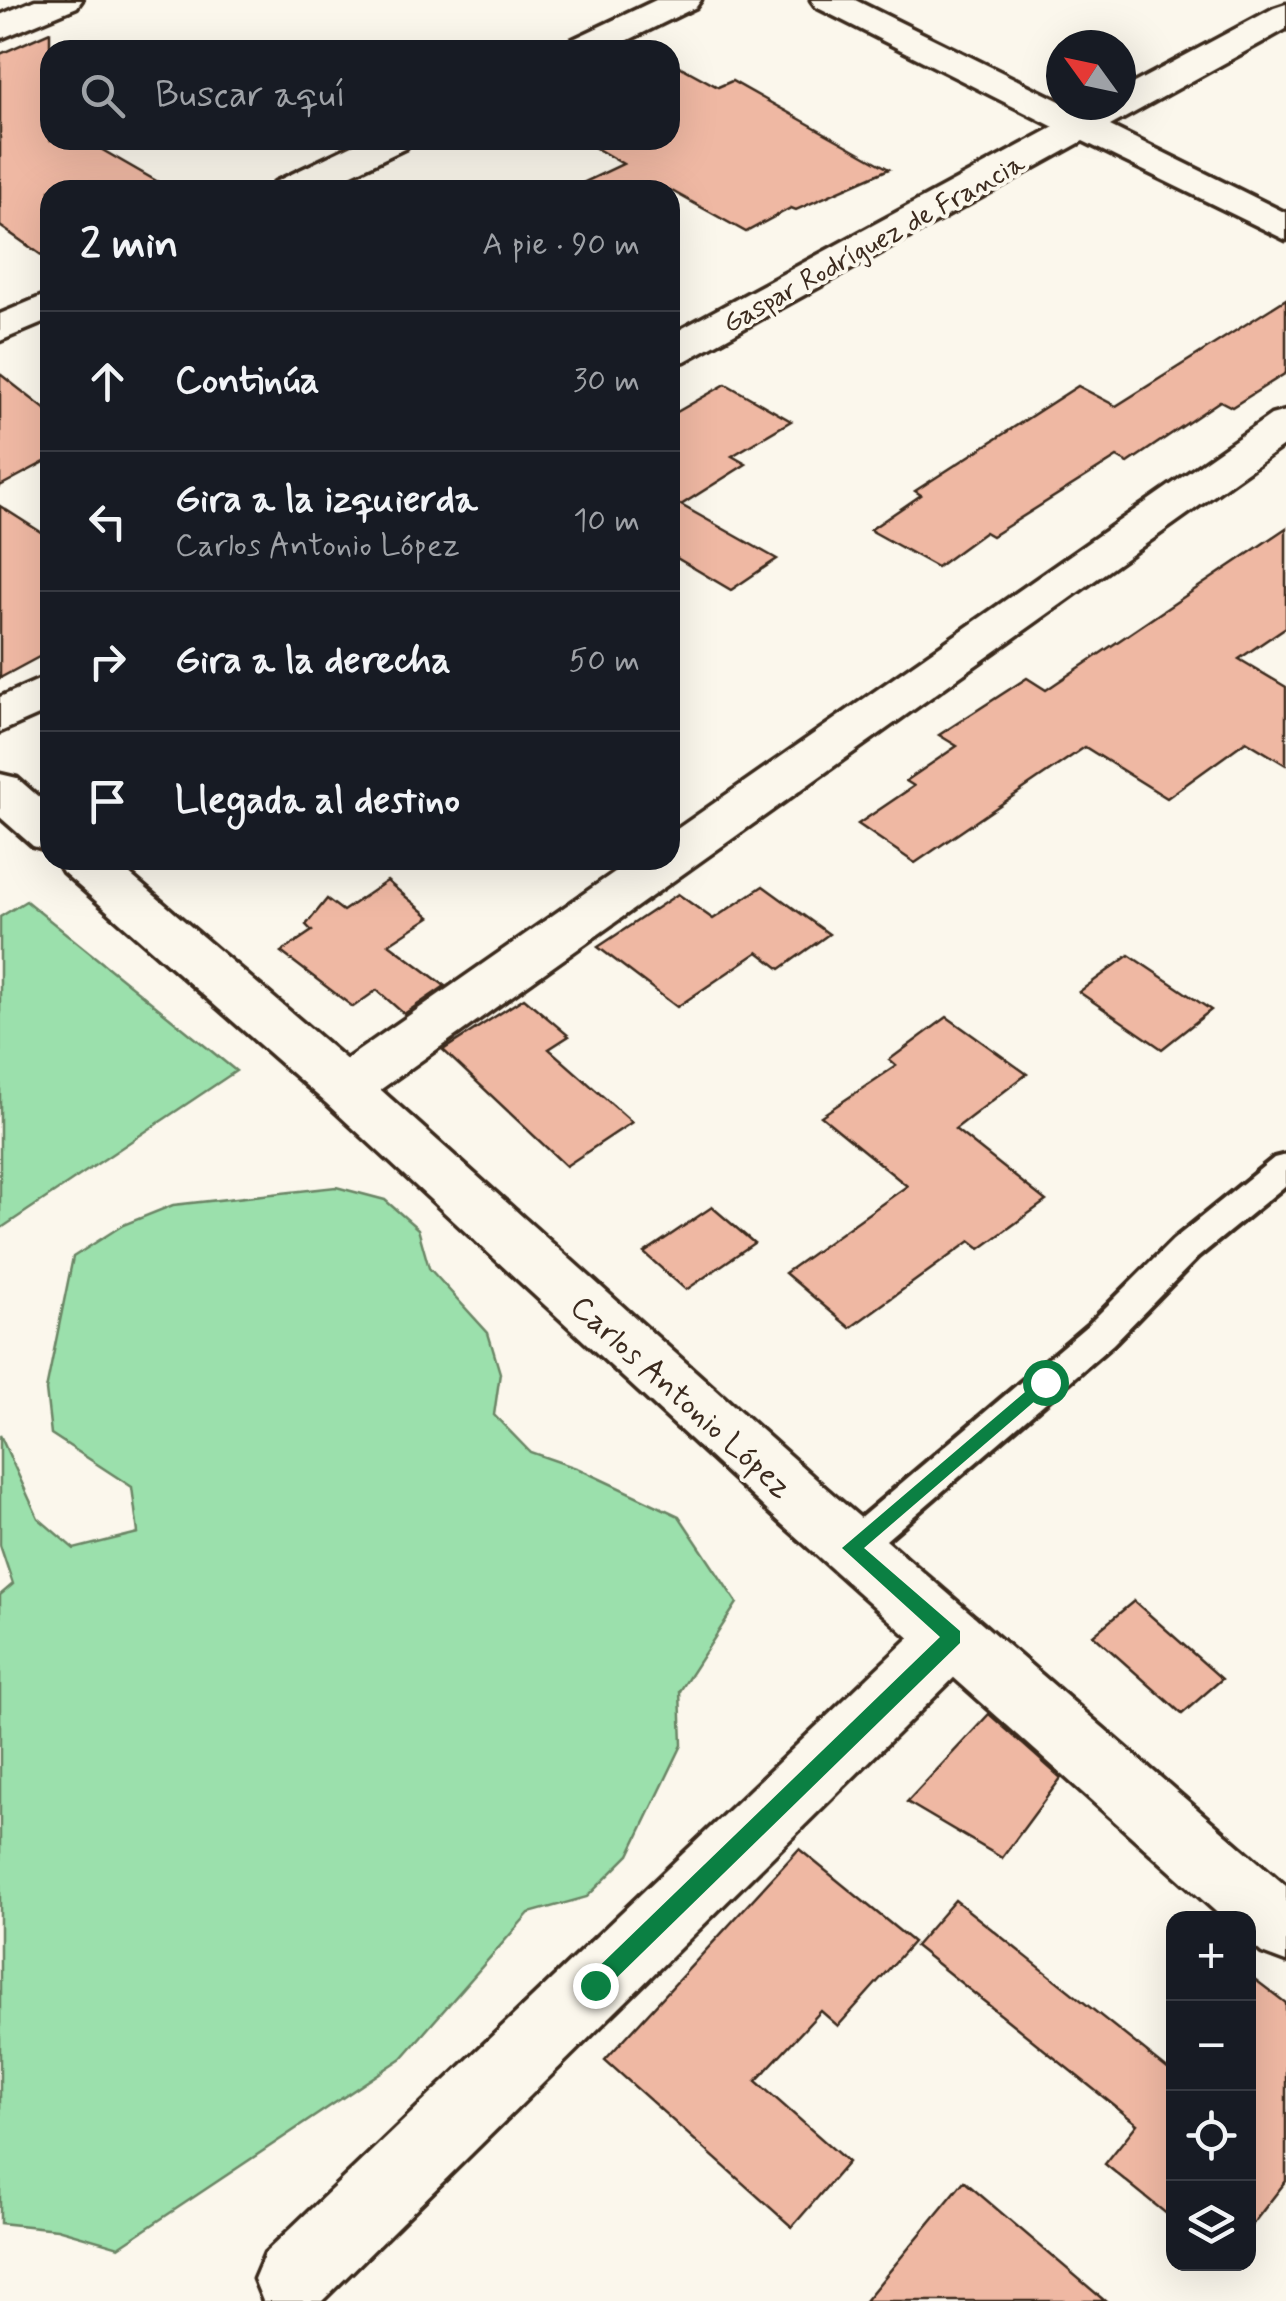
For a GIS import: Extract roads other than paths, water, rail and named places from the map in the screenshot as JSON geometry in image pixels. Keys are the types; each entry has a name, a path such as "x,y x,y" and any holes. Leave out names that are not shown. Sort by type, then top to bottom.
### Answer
{"street":[{"path":"0,28 65,0"},
{"path":"601,40 684,0"},
{"path":"828,0 1286,228"},
{"name":"Gaspar Rodríguez de Francia","path":"680,347 1286,14"},
{"path":"310,180 372,150"},
{"path":"0,329 40,310"},
{"path":"680,851 1286,424"},
{"path":"0,718 40,696"},
{"path":"0,790 40,825"},
{"name":"Carlos Antonio López","path":"92,870 344,1088 852,1548 1286,1930"},
{"path":"344,1088 653,870"},
{"path":"292,2279 953,1637"}],"lane":[{"path":"852,1548 1101,1334 1185,1248 1286,1166"}]}
